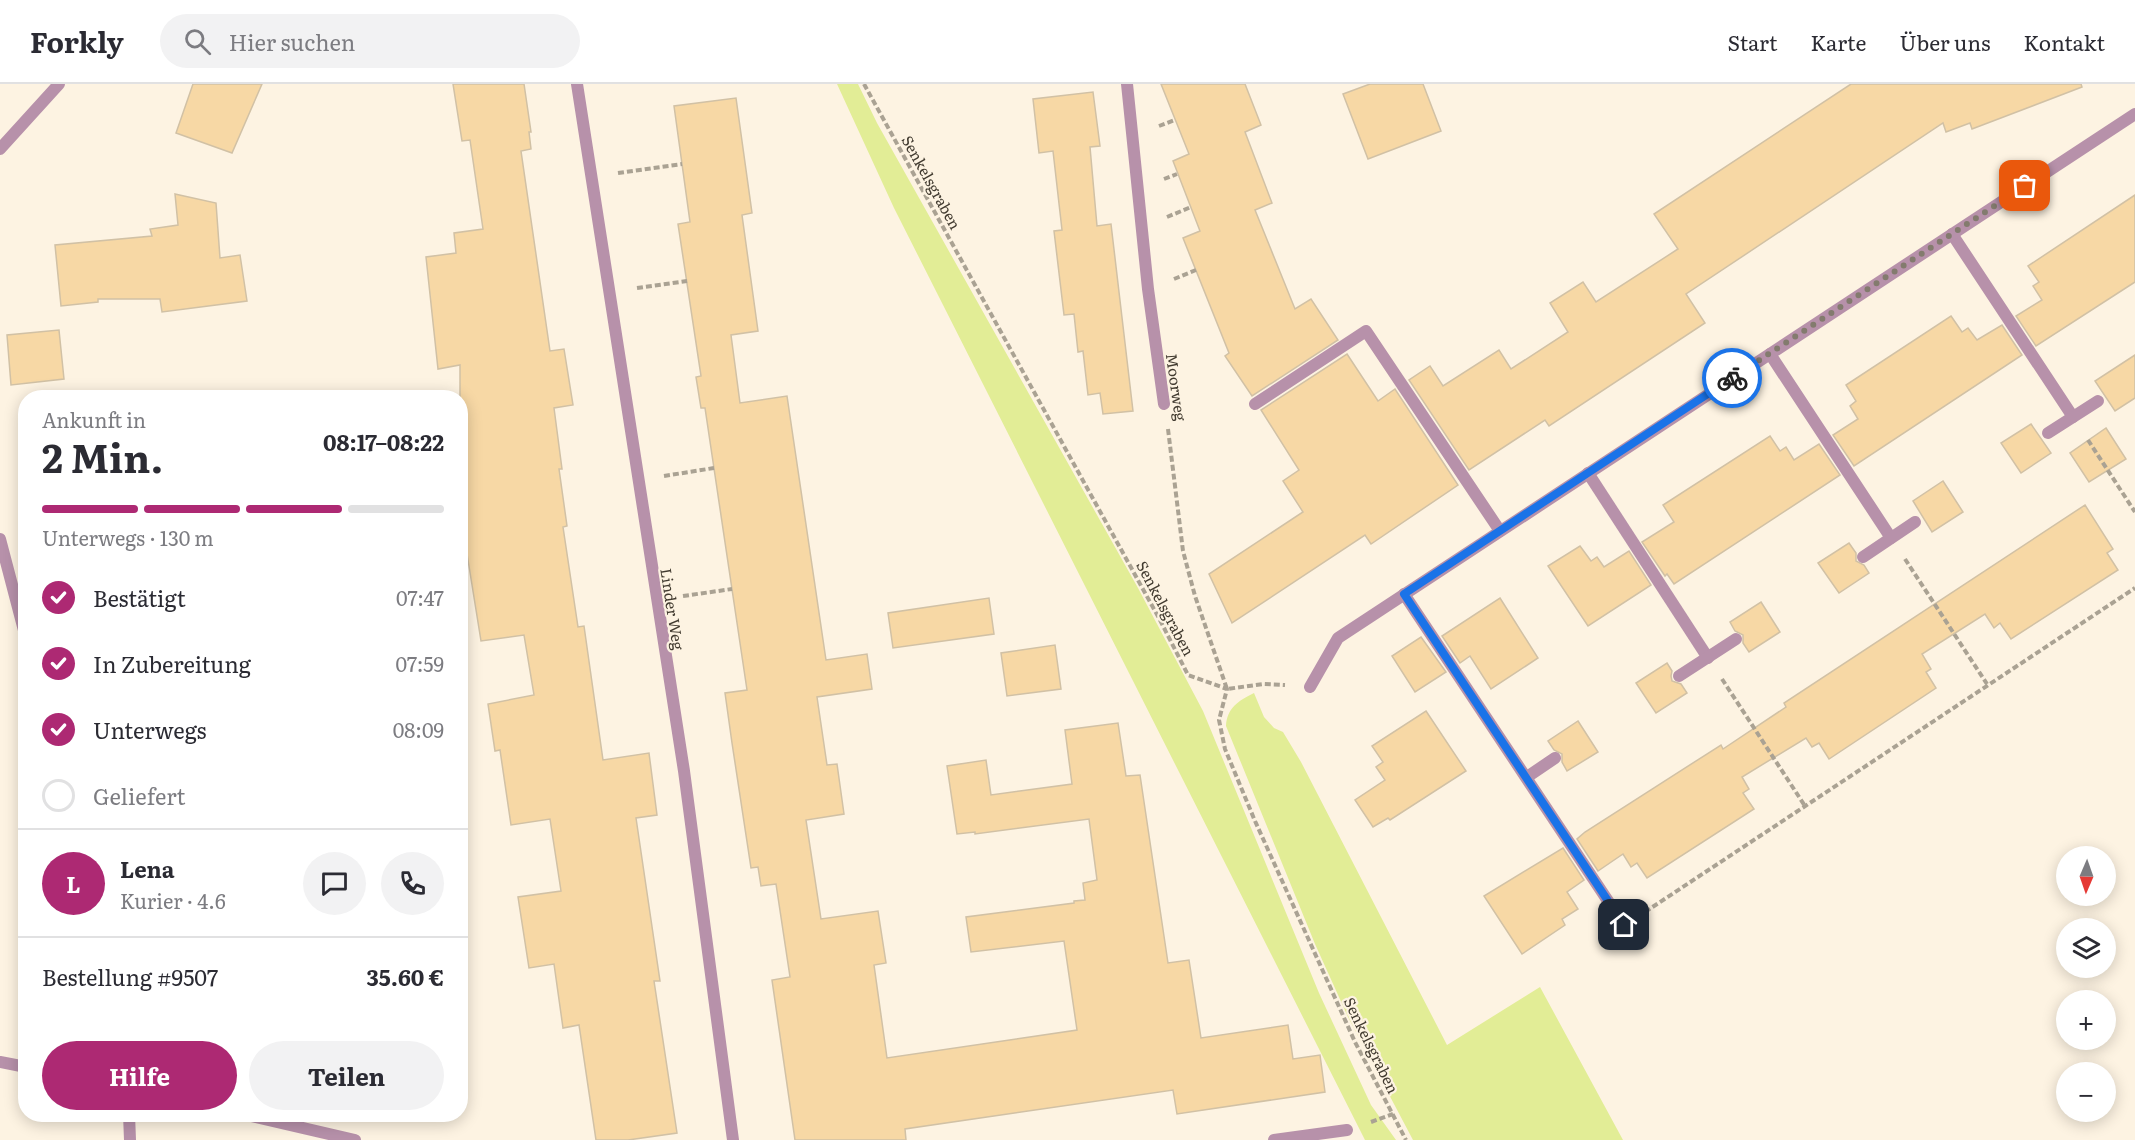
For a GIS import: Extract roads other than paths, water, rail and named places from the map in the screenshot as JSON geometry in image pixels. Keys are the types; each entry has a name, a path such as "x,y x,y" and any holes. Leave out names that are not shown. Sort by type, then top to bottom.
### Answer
{"street":[{"path":"0,149 59,84"},
{"name":"Linder Weg","path":"577,84 684,771 733,1140"},
{"name":"Moorweg","path":"1127,84 1148,289 1164,404"},
{"path":"1310,687 1338,638 2135,114"},
{"path":"1952,234 2073,417"},
{"path":"1255,404 1366,331 1500,531"},
{"path":"1770,354 1891,538"},
{"path":"2048,433 2098,401"},
{"path":"1588,473 1708,658"},
{"path":"1863,557 1916,522"},
{"path":"0,539 18,608"},
{"path":"1404,594 1624,925"},
{"path":"1679,676 1736,639"},
{"path":"1527,777 1555,758"},
{"path":"0,1062 18,1065"},
{"path":"129,1122 130,1140"},
{"path":"277,1122 355,1140"},
{"path":"1274,1140 1347,1130"}]}
